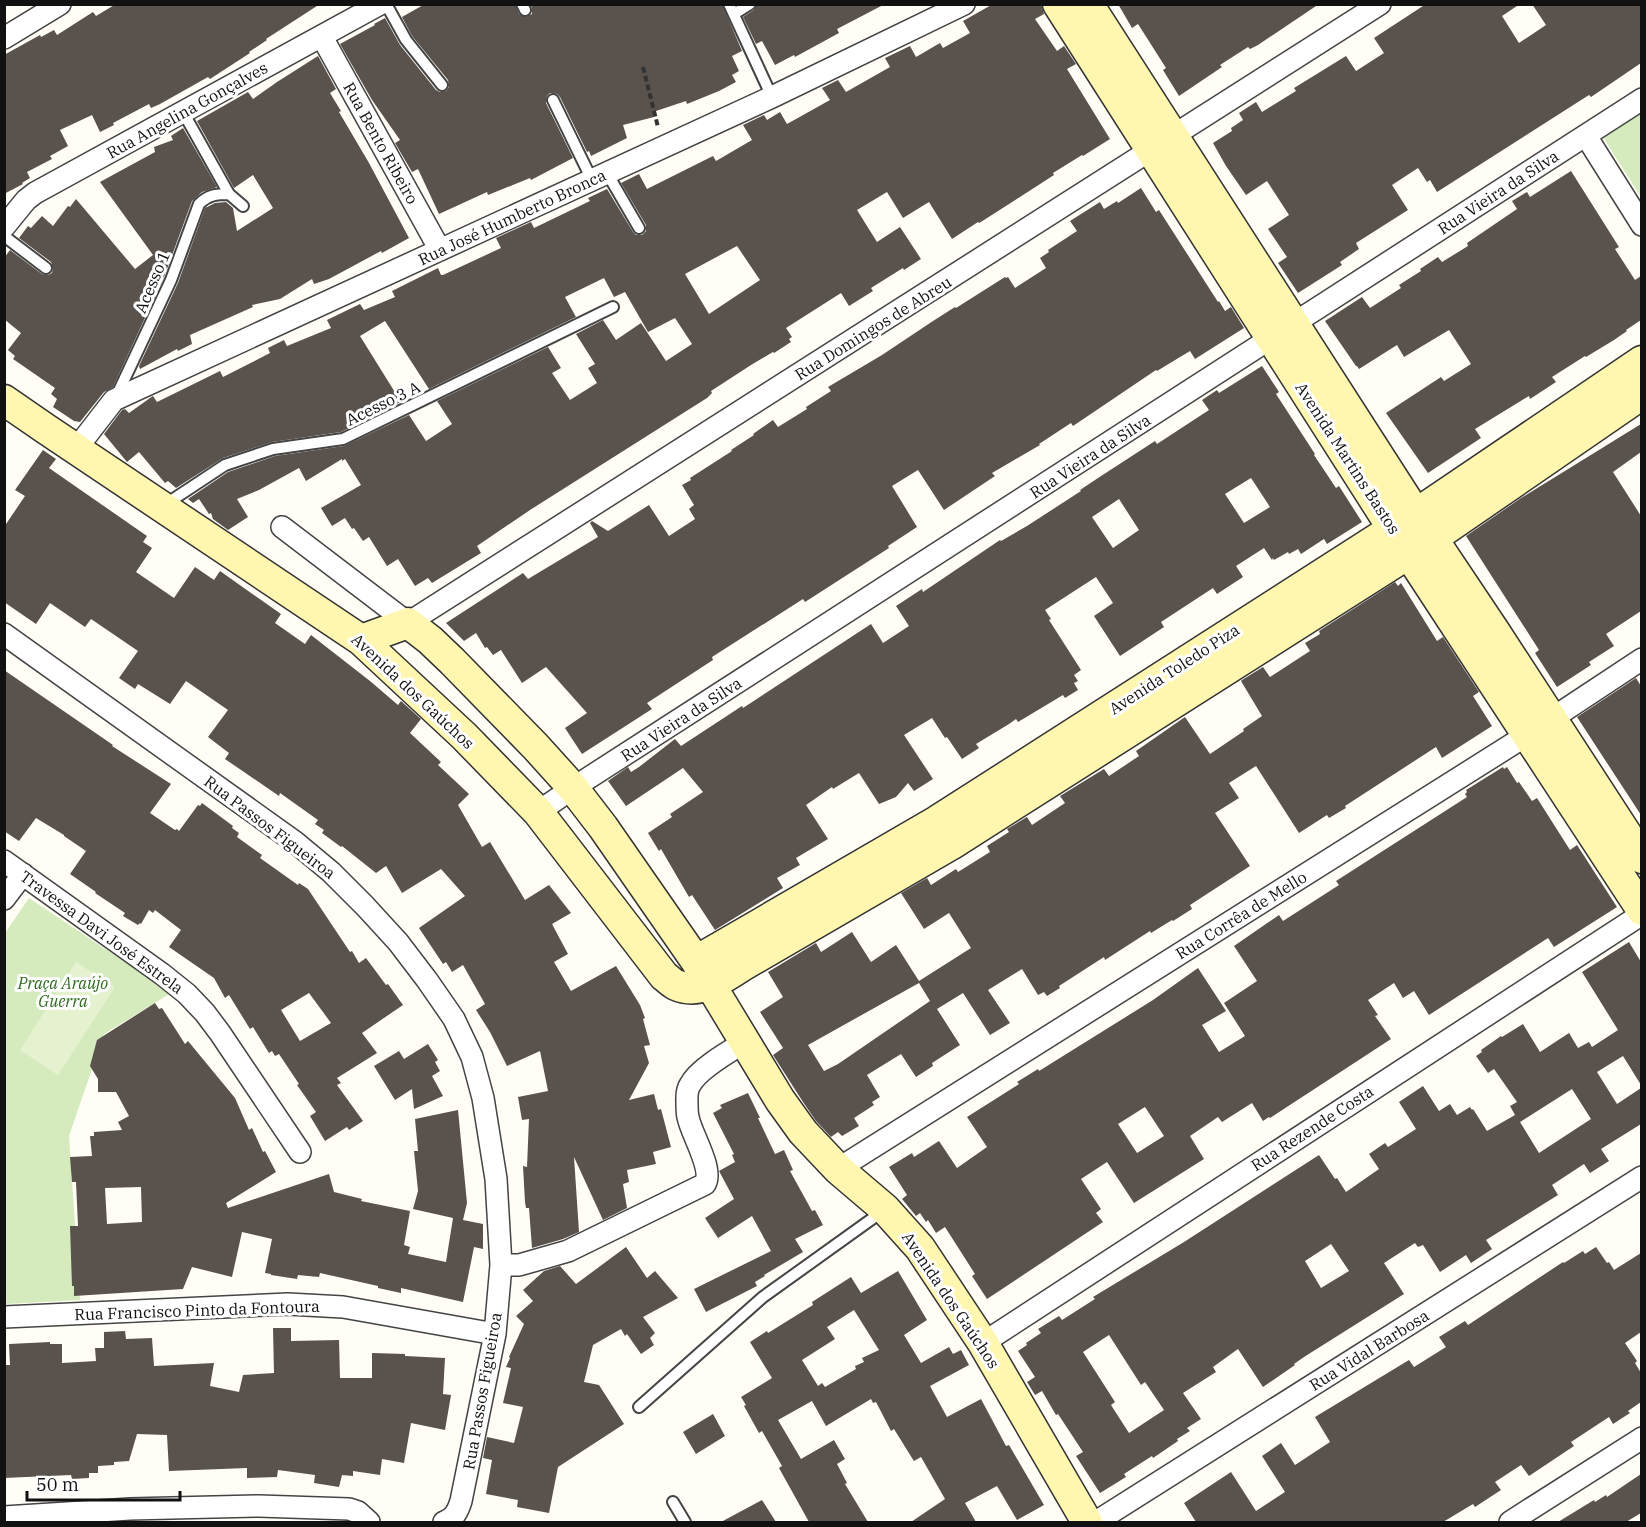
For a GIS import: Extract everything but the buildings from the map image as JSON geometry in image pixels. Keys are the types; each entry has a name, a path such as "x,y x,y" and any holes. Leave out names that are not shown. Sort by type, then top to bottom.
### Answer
{"street":[{"path":"4,38 60,4"},
{"name":"Rua Angelina Gonçalves","path":"4,227 26,200 35,193 380,4"},
{"name":"Rua José Humberto Bronca","path":"76,449 114,400 772,97 964,4"},
{"name":"Avenida Martins Bastos","path":"1058,4 1162,144 1405,520 1449,589 1471,649 1539,727 1641,858"},
{"name":"Avenida Martins Bastos","path":"1088,4 1162,144"},
{"name":"Rua Domingos de Abreu","path":"361,640 408,623 1380,4"},
{"name":"Rua Bento Ribeiro","path":"322,36 440,250"},
{"name":"Rua Vieira da Silva","path":"538,812 1641,99"},
{"path":"1586,136 1641,225"},
{"name":"Avenida Toledo Piza","path":"704,973 742,966 1171,687 1405,520 1641,361"},
{"name":"Avenida Toledo Piza","path":"1171,687 1421,546 1641,394"},
{"name":"Avenida dos Gaúchos","path":"4,400 361,640 464,736 538,812 664,976 676,985 690,988 704,973"},
{"name":"Avenida dos Gaúchos","path":"282,526 430,640 536,747 573,788 630,865 704,973 780,1100 797,1124 838,1169 885,1209 920,1248 983,1343 1086,1522"},
{"name":"Avenida Martins Bastos","path":"1449,589 1496,632 1539,727 1641,912"},
{"path":"1471,649 1496,632"},
{"name":"Rua Passos Figueiroa","path":"4,634 295,842 331,872 398,942 454,1019 472,1057 483,1098 496,1179 501,1265 495,1334 461,1502 459,1510 444,1522"},
{"name":"Rua Corrêa de Mello","path":"838,1169 1539,727 1641,659"},
{"name":"Travessa Davi José Estrela","path":"4,861 187,994 205,1012 300,1152"},
{"path":"4,899 23,874"},
{"name":"Rua Rezende Costa","path":"983,1343 1641,912"},
{"path":"501,1265 519,1264 568,1251 705,1184 708,1174 688,1118 687,1092 696,1077 745,1042"},
{"name":"Rua Vidal Barbosa","path":"1096,1522 1641,1177"},
{"name":"Rua Francisco Pinto da Fontoura","path":"4,1317 288,1304 343,1307 495,1334"},
{"path":"1510,1522 1641,1438"},
{"path":"4,1517 259,1514 349,1509 358,1512 369,1522"}],"lane":[{"path":"386,4 406,40 441,85"},
{"path":"750,4 732,9 772,97"},
{"path":"553,100 599,177 639,228"},
{"path":"183,112 229,194 243,206"},
{"name":"Acesso 1","path":"114,400 171,280 199,204 213,194 229,194"},
{"path":"4,236 46,268"},
{"name":"Acesso 3 A","path":"163,506 225,465 273,449 343,439 613,306"},
{"path":"639,1407 763,1297 885,1209"},
{"path":"673,1502 686,1522"}],"path":[{"path":"643,67 663,147"}],"green space":[{"path":"1641,108 1641,197 1601,134"},
{"name":"Praça Araújo Guerra","path":"29,898 171,993 104,1034 69,1136 80,1300 5,1304 5,933"},
{"path":"76,962 115,987 58,1075 20,1050"}]}
